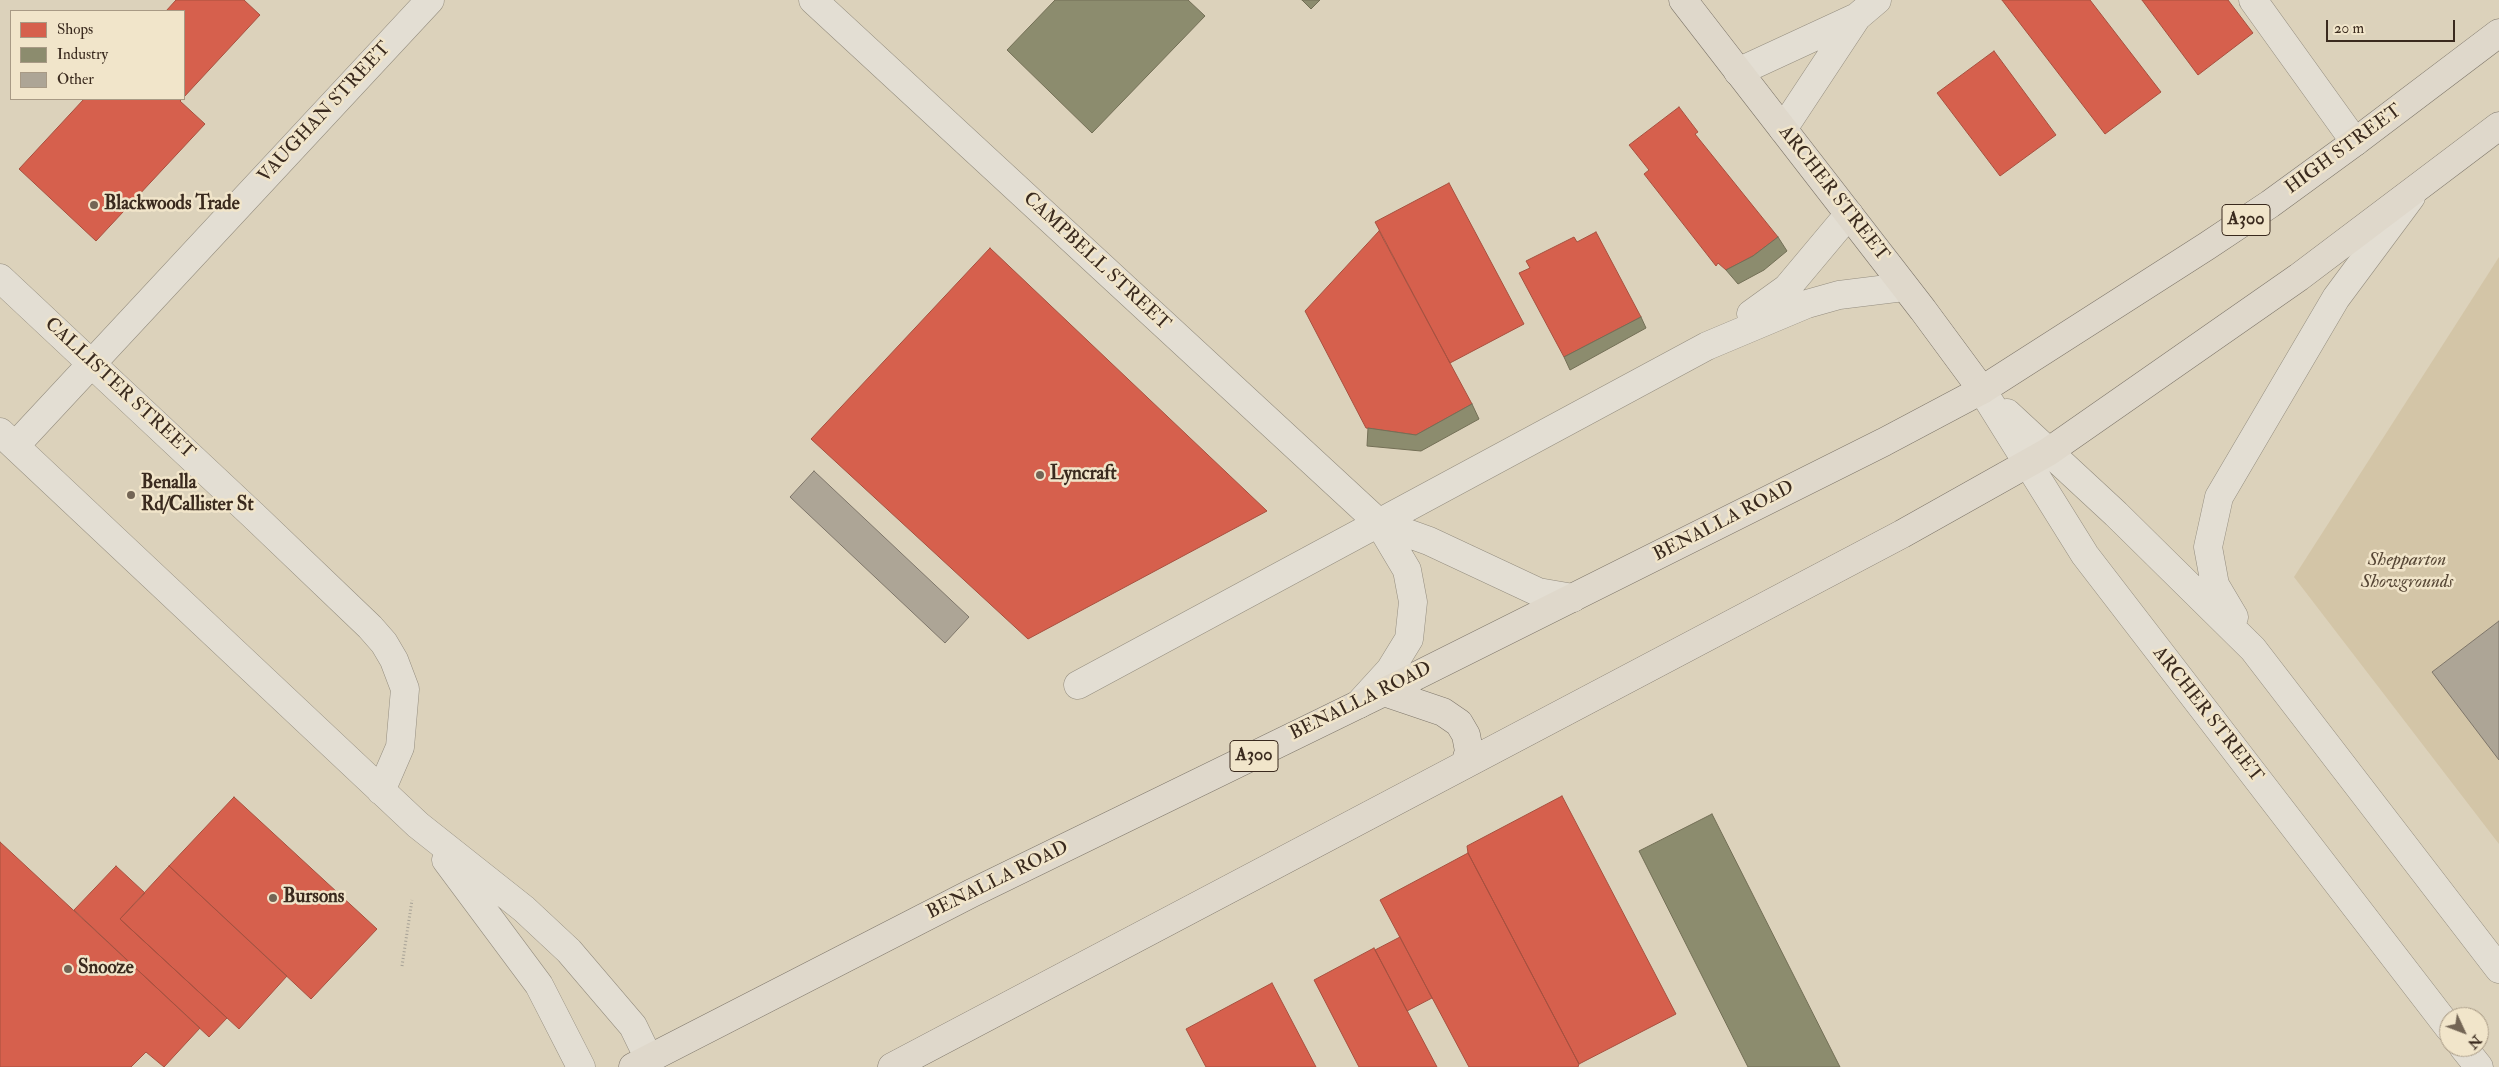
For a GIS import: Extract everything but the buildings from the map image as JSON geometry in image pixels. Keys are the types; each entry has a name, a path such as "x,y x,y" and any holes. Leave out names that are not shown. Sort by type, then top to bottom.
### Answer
{"main road":[{"name":"ARCHER STREET","path":"1683,0 1849,214 1982,390"},
{"name":"HIGH STREET","path":"1982,390 2207,246 2355,142 2499,33"},
{"path":"892,1067 1893,539 2038,458 2262,304 2499,126"},
{"name":"BENALLA ROAD","path":"645,1064 972,893 1573,598 1884,442 1982,390"},
{"path":"1384,692 1443,712 1458,723 1466,734 1469,750 1465,764"}],"street":[{"name":"VAUGHAN STREET","path":"8,439 92,363 430,0"},
{"name":"CAMPBELL STREET","path":"813,0 1379,523"},
{"path":"1738,72 1857,17 1877,0"},
{"path":"2252,0 2355,142"},
{"path":"1783,129 1857,17"},
{"path":"2253,648 2215,585 2208,547 2219,497 2336,298 2419,186"},
{"path":"1707,346 1787,288 1849,214"},
{"name":"CALLISTER STREET","path":"0,278 364,620 384,643 394,660 405,689 400,747 381,790"},
{"path":"1078,685 1707,346 1807,304 1839,295 1904,287"},
{"name":"ARCHER STREET","path":"1982,390 2038,458 2085,555 2439,1015"},
{"path":"8,439 418,825 524,909 569,951 634,1026 645,1064"},
{"name":"ARCHER STREET","path":"2038,458 2116,514 2253,648 2499,969"},
{"path":"1379,523 1429,541 1538,592 1573,598"},
{"path":"1359,704 1390,670 1410,639 1413,602 1406,570 1379,523"},
{"path":"418,825 494,921 539,985 580,1067"}],"path":[{"path":"402,966 412,900"}],"green space":[{"name":"Shepparton Showgrounds","path":"2499,257 2499,844 2294,577"}],"place":[{"name":"Blackwoods Trade","path":"94,205"},
{"name":"Lyncraft","path":"1040,475"},
{"name":"Benalla Rd/Callister St","path":"131,495"},
{"name":"Bursons","path":"273,898"},
{"name":"Snooze","path":"68,969"}]}
